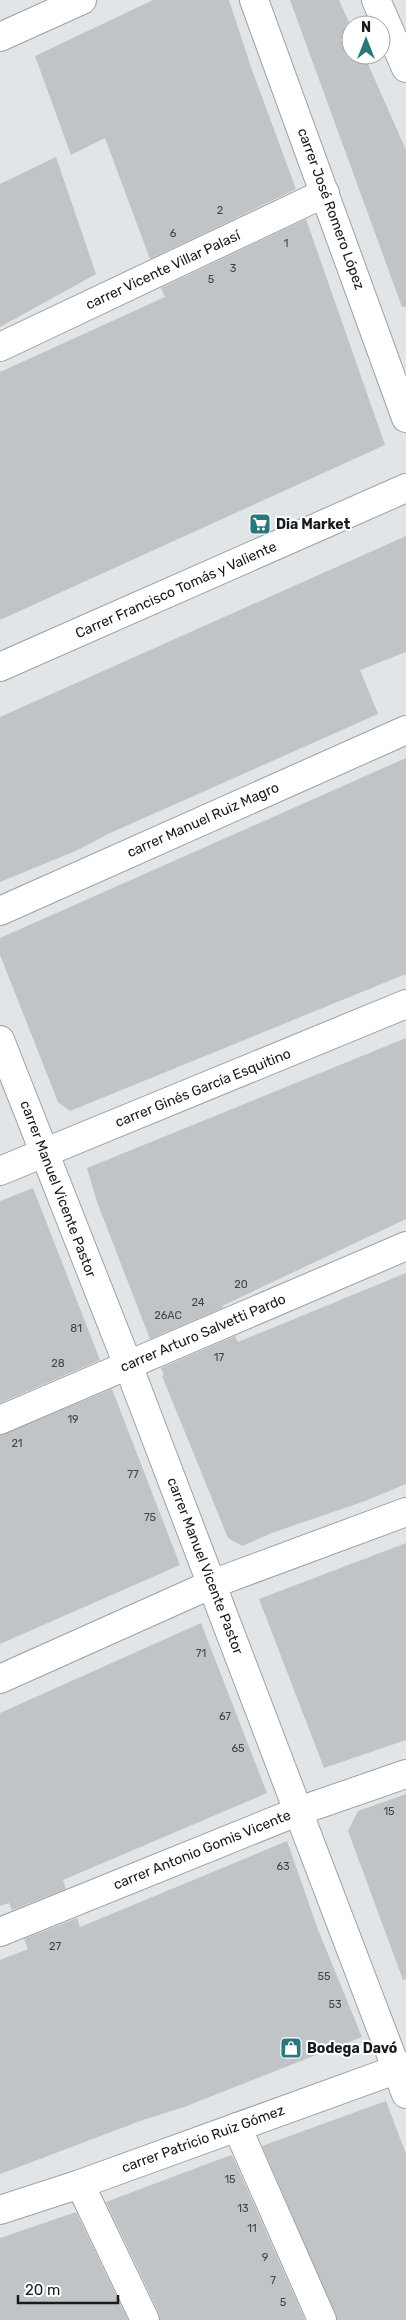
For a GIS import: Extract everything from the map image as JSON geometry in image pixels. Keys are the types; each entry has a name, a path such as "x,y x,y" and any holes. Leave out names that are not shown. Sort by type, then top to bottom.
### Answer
{"street":[{"path":"0,37 82,0"},
{"name":"carrer José Romero López","path":"254,0 406,418"},
{"path":"376,0 382,15"},
{"path":"391,21 395,4 400,0"},
{"path":"391,34 406,68"},
{"name":"carrer Vicente Villar Palasí","path":"0,347 325,193"},
{"name":"Carrer Francisco Tomás y Valiente","path":"0,668 406,488"},
{"name":"carrer Manuel Ruiz Magro","path":"0,911 406,730"},
{"name":"carrer Ginés García Esquitino","path":"0,1171 406,1004"},
{"name":"carrer Manuel Vicente Pastor","path":"0,1040 7,1080 43,1153 128,1365 403,2077"},
{"name":"carrer Arturo Salvetti Pardo","path":"0,1420 406,1246"},
{"path":"0,1679 212,1584 406,1512"},
{"name":"carrer Antonio Gomis Vicente","path":"0,1932 299,1811 406,1774"},
{"name":"carrer Patricio Ruiz Gómez","path":"0,2210 80,2184 237,2127 403,2077"},
{"path":"237,2127 322,2320"},
{"path":"80,2184 145,2320"}],"building":[{"path":"153,0 229,0 251,67 296,189 150,259 105,138 71,155 35,56"},
{"path":"290,0 339,0 346,15 341,15 341,65 368,65 406,150 406,307 402,307"},
{"path":"56,157 96,274 0,327 0,184"},
{"path":"306,219 385,445 0,620 0,372 165,297 161,288"},
{"path":"406,536 406,652 360,670 378,714 108,834 78,850 0,882 0,717"},
{"path":"406,758 406,974 70,1111 58,1102 0,955 0,938"},
{"path":"406,1038 406,1219 222,1306 223,1308 150,1339 97,1202 87,1168"},
{"path":"33,1188 100,1360 0,1403 0,1201"},
{"path":"406,1273 406,1484 365,1501 272,1533 242,1546 228,1538 162,1376 164,1375 161,1368 235,1336 238,1342"},
{"path":"112,1389 180,1565 0,1644 0,1435"},
{"path":"406,1543 406,1740 324,1768 259,1599"},
{"path":"201,1623 267,1793 63,1880 66,1889 12,1910 9,1903 0,1906 0,1713"},
{"path":"406,1794 406,1979 403,1980 348,1831 358,1811"},
{"path":"287,1841 317,1927 362,2037 184,2107 143,2120 0,2174 0,1960 28,1949 24,1939 77,1918 80,1927"},
{"path":"386,2101 406,2154 406,2320 337,2320 262,2146"},
{"path":"231,2155 305,2320 160,2320 159,2313 106,2202"},
{"path":"76,2212 128,2320 0,2320 0,2238"}],"place":[{"name":"Dia Market","path":"260,524"},
{"name":"Bodega Davó","path":"291,2048"}]}
